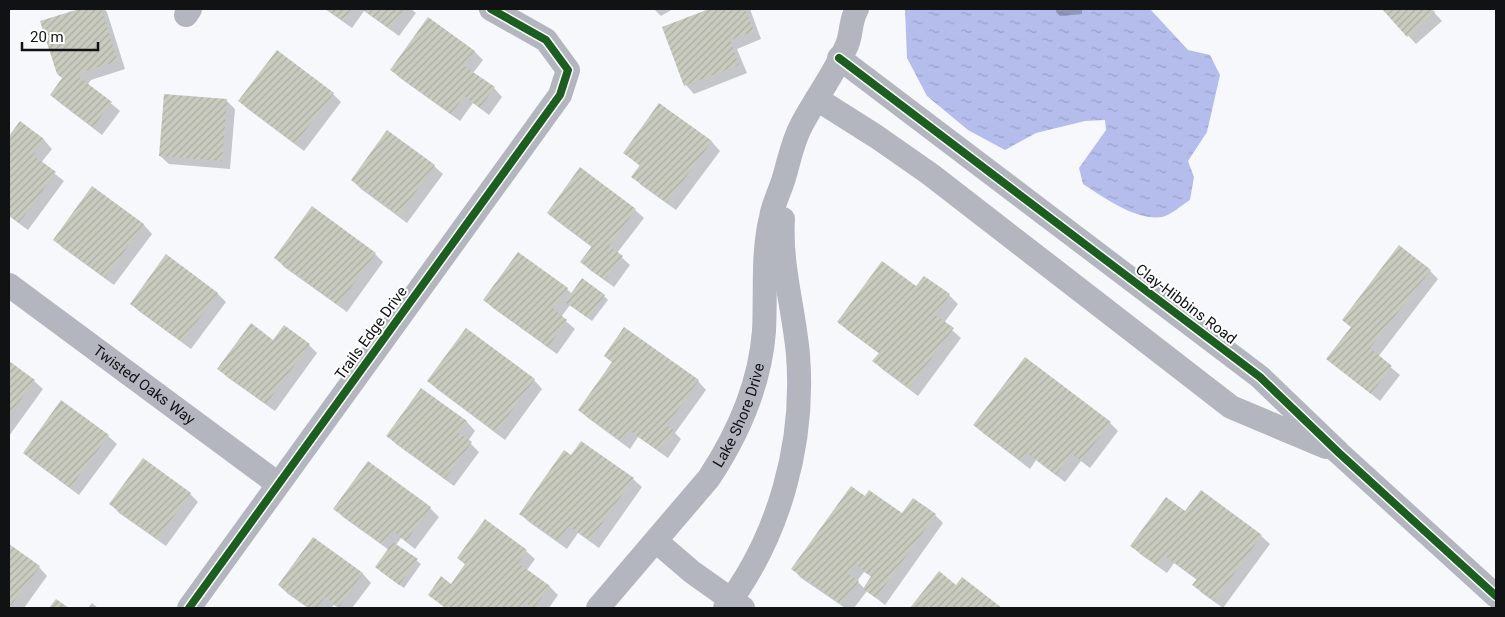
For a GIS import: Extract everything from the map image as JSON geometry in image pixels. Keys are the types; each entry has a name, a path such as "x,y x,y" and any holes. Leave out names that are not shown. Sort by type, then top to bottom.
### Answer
{"street":[{"name":"Trails Edge Drive","path":"189,608 560,95 568,70 546,40 491,9"},
{"path":"839,58 848,44 852,17 857,9"},
{"name":"Lake Shore Drive","path":"598,608 709,478 728,449 746,409 760,358 764,332 766,257 770,218 797,135 839,58"},
{"name":"Clay-Hibbins Road","path":"839,58 1260,377 1339,453 1496,596"},
{"name":"Clay-Hibbins Road","path":"817,99 877,137 930,174 1231,407 1339,453"},
{"name":"Lake Shore Drive","path":"733,606 776,514 786,483 797,420 798,355 784,252 783,180"},
{"name":"Twisted Oaks Way","path":"9,285 278,484"},
{"path":"656,541 733,606"}],"water":[{"path":"905,9 1150,9 1188,50 1210,55 1220,75 1207,132 1188,161 1194,177 1190,200 1162,217 1142,216 1111,202 1083,184 1079,168 1106,130 1105,120 1085,121 1036,133 1005,150 968,130 927,96 907,58"}],"building":[{"path":"79,9 101,9 118,61 82,72 79,77 112,102 93,127 50,95 62,78 57,74 40,21"},
{"path":"327,9 352,9 343,21"},
{"path":"362,9 405,9 390,29"},
{"path":"709,9 745,9 754,31 730,40 739,65 684,86 662,27"},
{"path":"1382,9 1432,9 1435,12 1407,37"},
{"path":"428,17 475,51 464,66 495,87 480,108 464,96 451,114 390,70"},
{"path":"277,50 334,93 295,144 238,101"},
{"path":"164,94 227,99 222,161 159,156"},
{"path":"659,103 712,141 667,203 631,177 640,165 623,153"},
{"path":"20,121 44,139 33,155 56,172 19,223 9,215 9,136"},
{"path":"387,130 435,165 399,215 351,180"},
{"path":"580,167 636,209 609,246 623,256 605,280 580,262 592,246 547,213"},
{"path":"92,186 144,224 105,278 53,240"},
{"path":"312,206 376,253 338,305 274,258"},
{"path":"1399,245 1431,270 1370,348 1392,366 1371,394 1326,359 1351,327 1342,320"},
{"path":"518,252 568,288 553,309 567,320 548,347 483,300"},
{"path":"166,254 218,293 182,342 130,304"},
{"path":"882,261 916,286 924,276 950,294 935,315 954,328 909,388 872,361 879,353 837,322"},
{"path":"582,278 605,295 588,318 565,302"},
{"path":"251,323 273,340 284,325 310,344 266,404 217,369"},
{"path":"624,327 699,380 667,425 674,430 659,451 629,430 621,441 578,410 612,362 604,356"},
{"path":"466,328 535,379 496,432 427,381"},
{"path":"1025,357 1111,422 1081,461 1072,454 1056,475 1027,453 1021,461 973,425"},
{"path":"9,361 35,380 9,416"},
{"path":"421,388 467,421 459,433 472,442 445,479 386,436"},
{"path":"61,400 109,435 70,488 23,453"},
{"path":"581,441 634,478 590,540 569,526 558,541 519,514 564,450 571,455"},
{"path":"143,458 191,493 157,539 109,504"},
{"path":"368,461 431,507 406,541 392,531 382,544 333,509"},
{"path":"851,486 865,496 869,490 902,513 913,498 936,514 876,598 863,589 871,576 855,564 848,574 859,581 842,605 791,569"},
{"path":"1201,490 1262,535 1214,601 1192,585 1197,579 1165,556 1158,566 1130,546 1166,497 1185,511"},
{"path":"485,519 527,550 518,563 550,586 534,608 525,603 522,608 446,608 428,595 441,576 451,584 465,564 457,558"},
{"path":"313,537 363,573 339,607 325,597 317,608 309,608 278,585"},
{"path":"393,542 418,559 399,585 375,567"},
{"path":"9,544 40,566 9,608"},
{"path":"939,571 956,585 962,577 1002,608 910,608"},
{"path":"56,599 69,608 49,608"}],"cycle path":[{"path":"189,608 560,95 568,70 546,40 491,9"},
{"path":"839,58 1260,377 1339,453 1496,596"}]}
